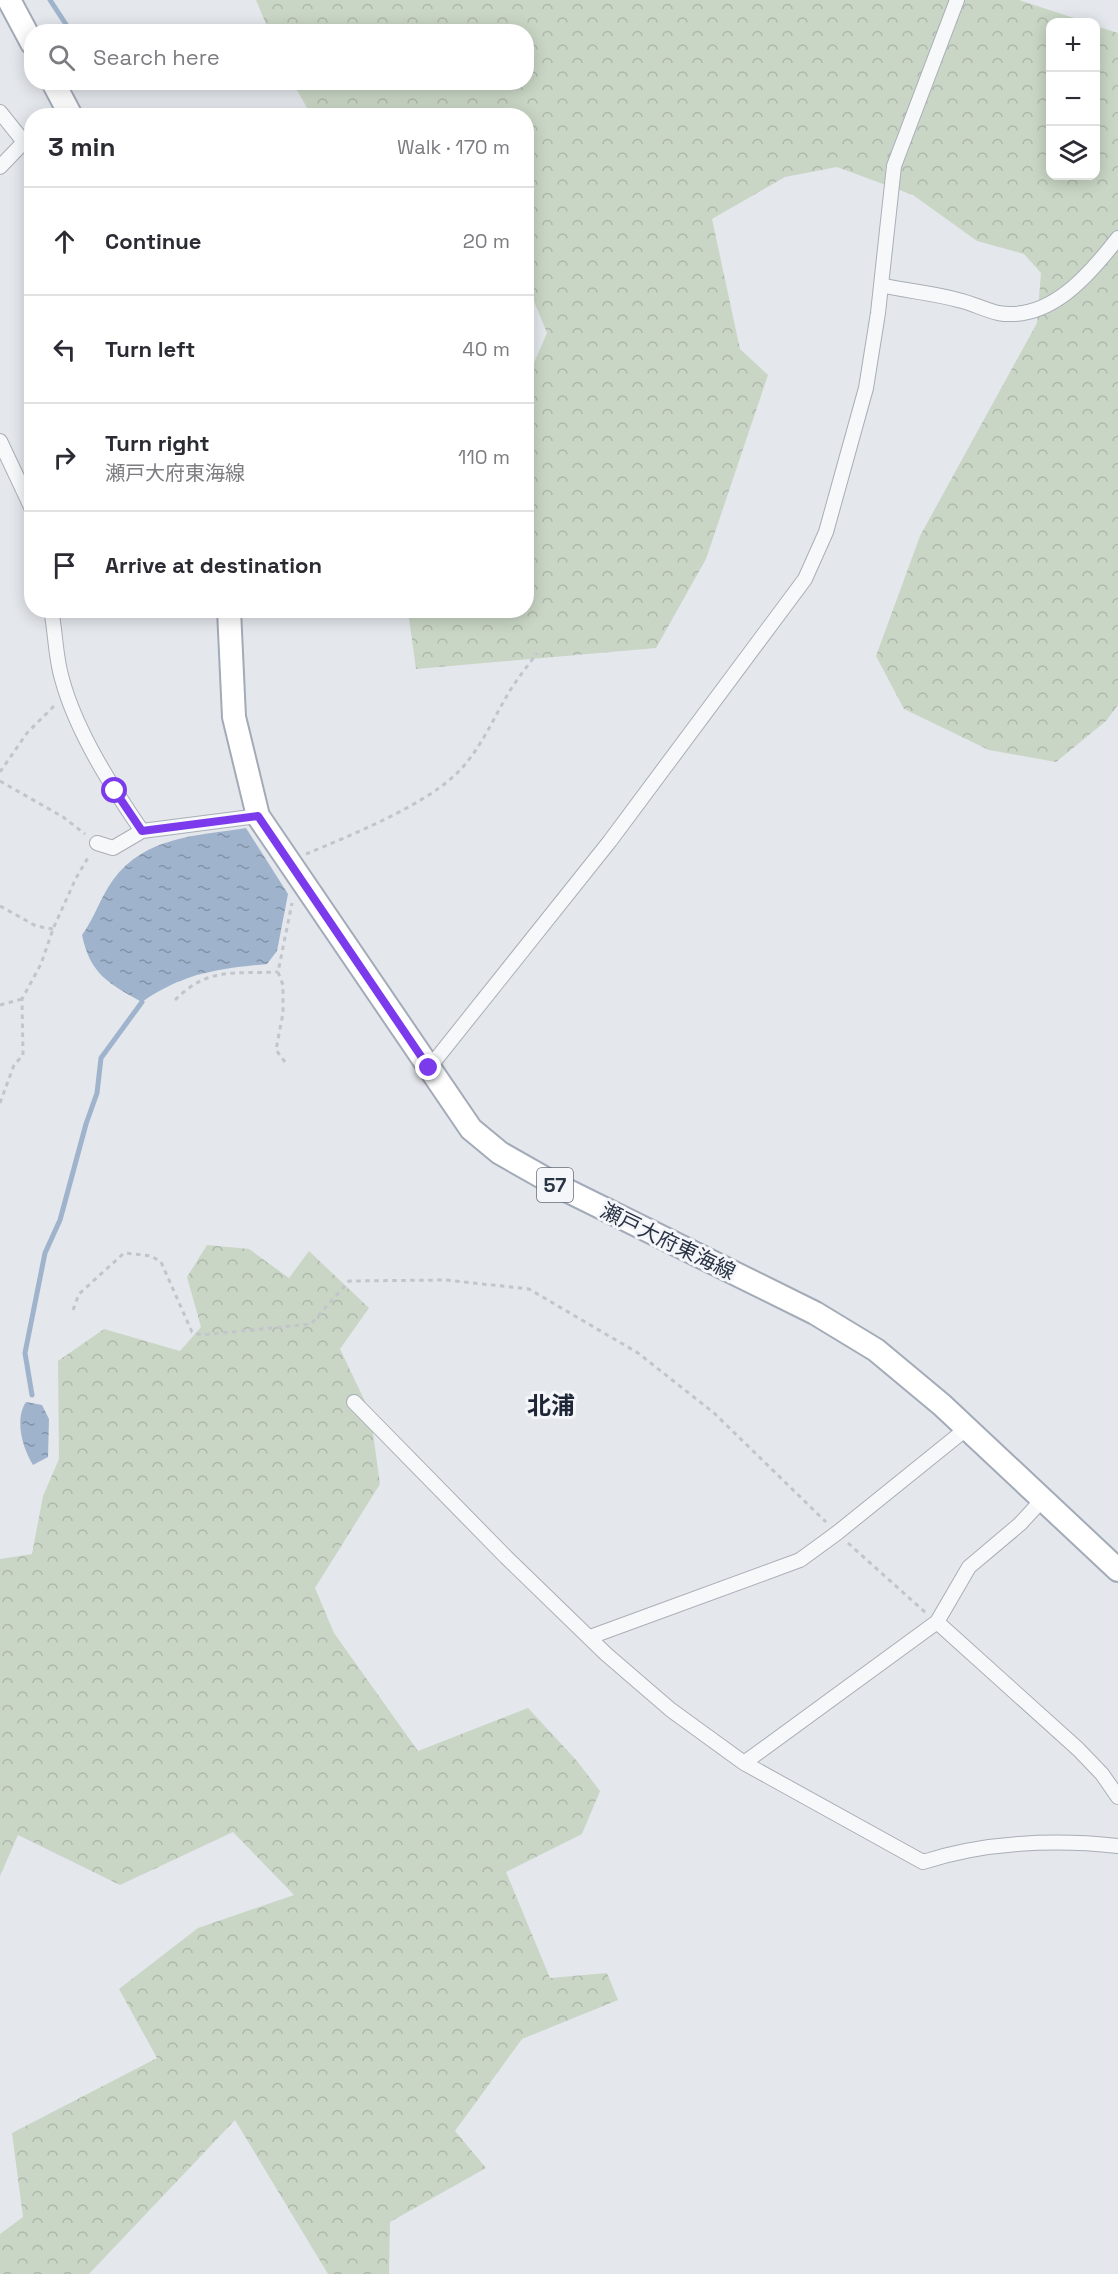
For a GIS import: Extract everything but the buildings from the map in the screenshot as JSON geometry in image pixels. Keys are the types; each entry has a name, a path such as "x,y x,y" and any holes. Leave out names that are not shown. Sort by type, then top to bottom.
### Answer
{"main road":[{"path":"9,0 24,28"},
{"path":"57,90 67,108"},
{"name":"瀬戸大府東海線","path":"229,618 234,717 258,816 471,1129 500,1152 560,1187 815,1313 876,1350 942,1405 1118,1570"}],"street":[{"path":"429,1068 625,823 806,579 826,532 866,388 881,285 894,166 957,0"},
{"path":"0,112 24,142 0,167"},
{"path":"881,285 957,299 999,313 1019,313 1038,309 1064,294 1089,275 1118,238"},
{"path":"0,441 24,492"},
{"path":"52,618 56,655 67,695 115,791 142,831"},
{"path":"97,843 113,848 142,831 258,816"},
{"path":"354,1402 506,1557 606,1654 671,1710 744,1763 923,1862 950,1853 1007,1845 1085,1842 1118,1846"},
{"path":"590,1636 800,1560 966,1429"},
{"path":"744,1763 937,1622 969,1567 1006,1537 1042,1500"},
{"path":"937,1622 1078,1749 1102,1774 1118,1797"}],"path":[{"path":"285,1062 276,1050 283,1013 283,985 278,972 293,898 294,870 425,796 455,775 472,755 510,691 537,653"},
{"path":"0,771 45,712 67,695"},
{"path":"0,781 63,818 97,843 76,878 52,929 40,964 22,999 23,1054 14,1065 0,1103"},
{"path":"0,906 36,926 52,929"},
{"path":"175,1000 191,984 212,974 278,972"},
{"path":"0,1005 22,999"},
{"path":"73,1310 79,1294 124,1253 151,1256 161,1262 192,1332 201,1335 311,1324 349,1281 446,1280 529,1289 639,1353 714,1413 837,1533 937,1622"}],"green space":[{"path":"256,0 1019,0 1074,18 1046,18 1046,180 1100,180 1100,27 1118,33 1118,705 1106,721 1056,762 989,750 904,709 876,656 920,536 1037,323 1041,273 1024,254 977,241 913,195 837,167 785,177 712,219 740,349 768,375 706,559 656,648 416,669 409,618 534,618 534,363 547,333 534,301 534,108 307,108 297,90 534,90 534,24 266,24"},
{"path":"207,1245 249,1249 289,1278 309,1251 369,1308 340,1349 370,1412 380,1484 315,1588 334,1633 418,1751 528,1708 577,1761 600,1791 582,1834 506,1872 550,1978 607,1973 618,2000 522,2039 455,2131 486,2168 390,2222 389,2274 328,2274 235,2120 89,2274 0,2274 0,2234 23,2217 12,2133 157,2058 119,1989 198,1928 294,1895 233,1832 120,1885 18,1835 0,1876 0,1559 32,1554 43,1496 59,1459 58,1361 104,1329 180,1351 201,1327 187,1277"}],"water":[{"path":"246,828 288,894 277,951 267,964 202,974 157,992 142,1002 111,983 96,969 82,935 108,887 126,865 140,854 173,840"},
{"path":"26,1402 42,1405 49,1419 48,1457 33,1465 26,1451 20,1426 22,1409"}],"waterway":[{"path":"50,0 66,24"},
{"path":"32,1395 25,1353 45,1253 60,1220 86,1124 97,1093 101,1058 142,1002"}],"district":[{"name":"北浦","path":"551,1405"}],"route":[{"path":"115,791 142,831 258,816 429,1068"}]}
